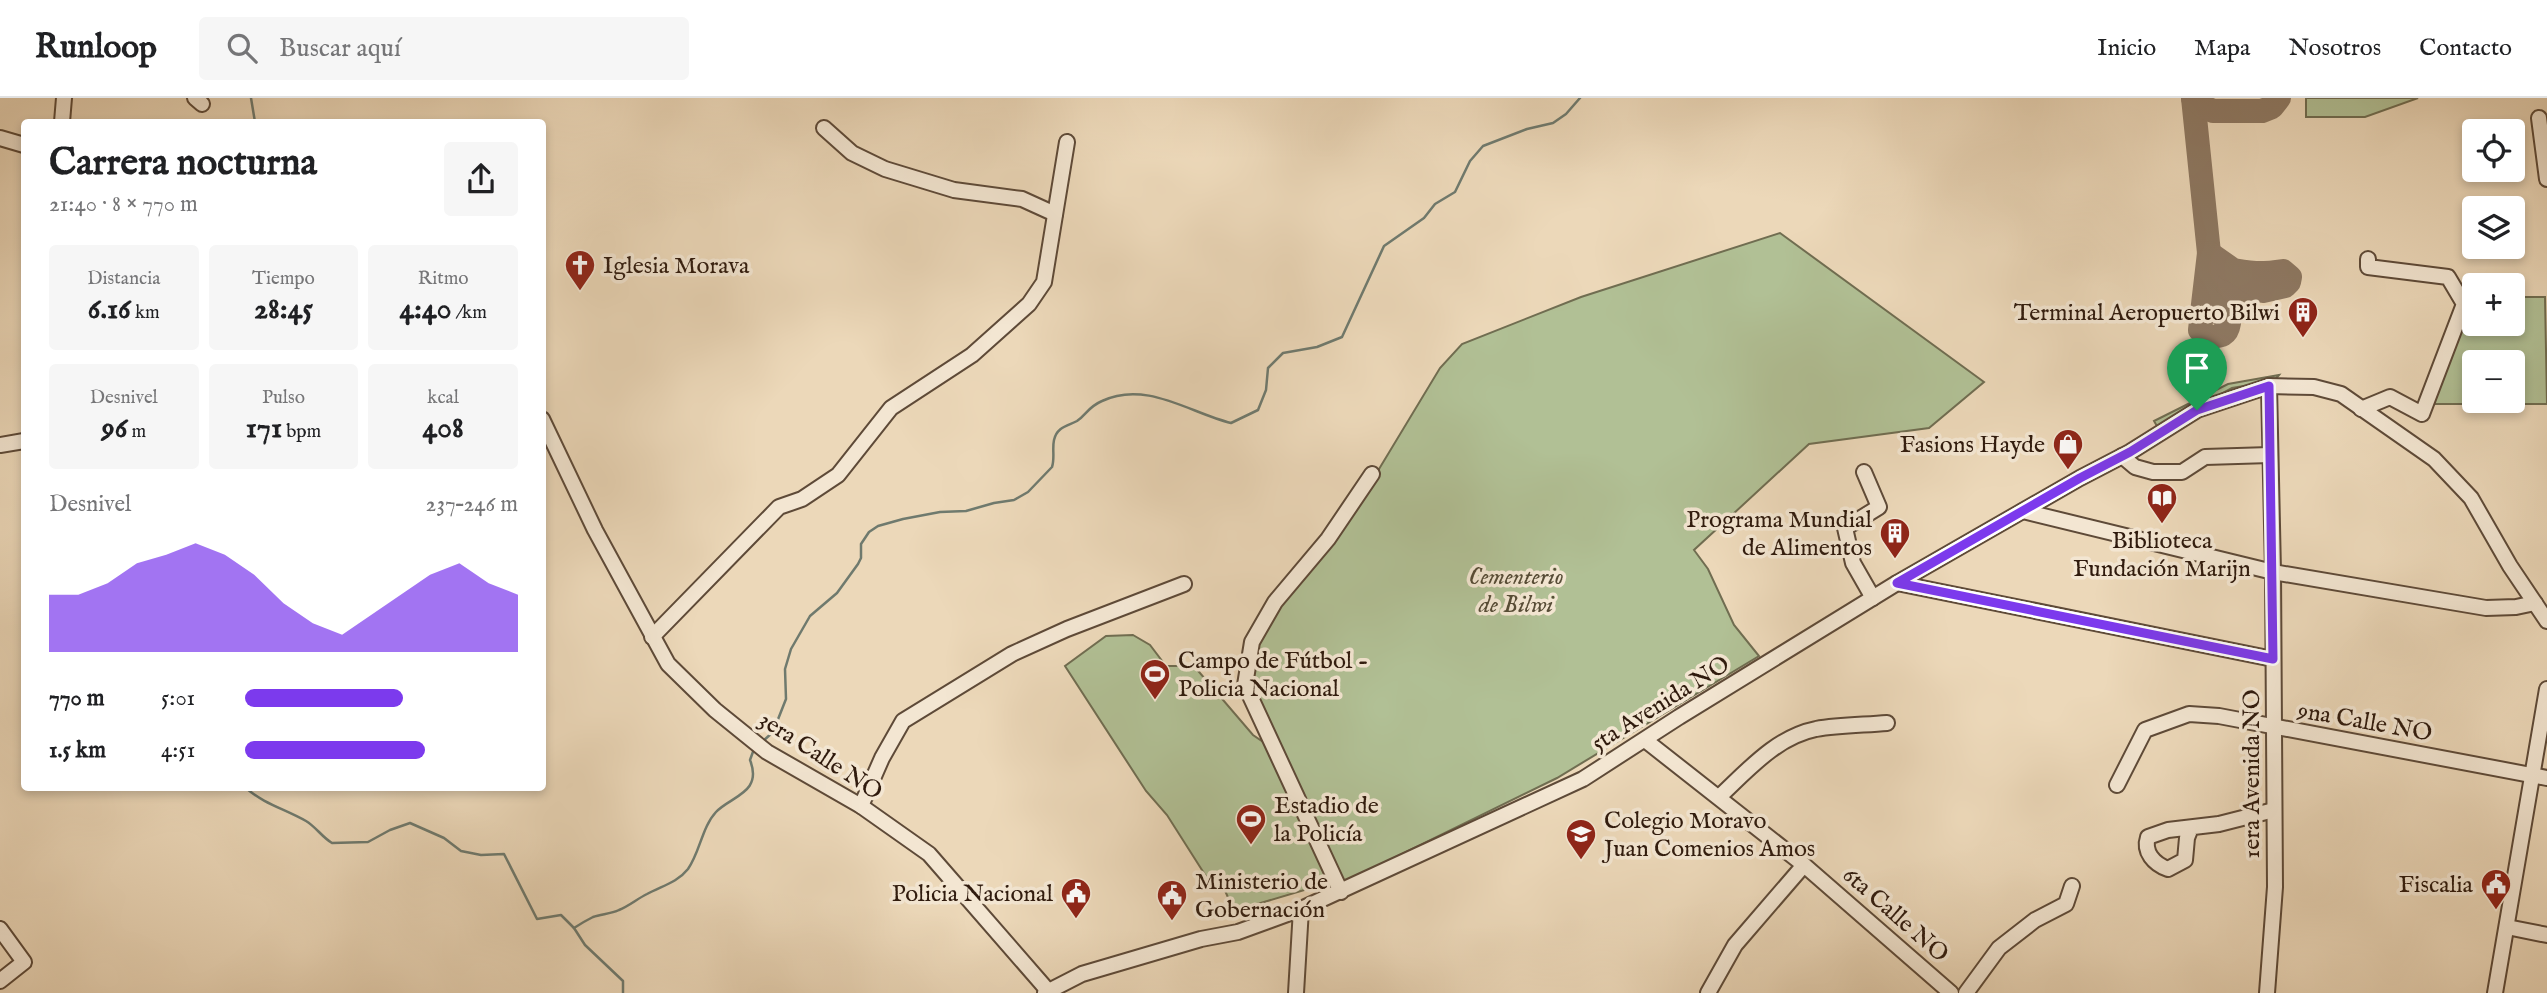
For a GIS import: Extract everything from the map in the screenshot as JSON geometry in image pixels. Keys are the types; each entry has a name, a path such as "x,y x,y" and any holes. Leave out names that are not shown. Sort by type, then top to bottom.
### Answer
{"street":[{"path":"62,119 64,98"},
{"path":"2542,126 2547,179"},
{"path":"824,128 852,153 884,169 954,190 1022,199 1055,214"},
{"path":"0,138 21,144"},
{"path":"652,637 779,507 802,499 838,475 891,408 972,355 1028,304 1044,282 1067,142"},
{"path":"2361,409 2390,397 2422,414 2464,304 2448,277 2368,267 2368,259"},
{"name":"5ta Avenida NO","path":"1048,992 1082,974 1140,956 1238,932 1301,909 1583,779 1897,583 2122,456 2197,410 2269,386 2314,387 2341,394 2434,459 2471,498 2510,566 2547,621"},
{"name":"1era Avenida NO","path":"2267,993 2275,887 2269,386"},
{"name":"3era Calle NO","path":"546,427 595,530 668,664 715,709 767,752 861,806 929,854 1048,992"},
{"path":"0,445 21,442"},
{"path":"2122,456 2135,467 2153,472 2182,472 2205,457 2270,455"},
{"path":"1864,472 1879,507 1845,528 1853,563 1873,598"},
{"path":"1341,891 1245,685 1252,642 1275,602 1328,539 1372,474"},
{"path":"2023,511 2273,572 2486,607 2516,607 2536,603"},
{"path":"1897,583 2273,659"},
{"path":"861,806 882,758 903,722 1012,654 1067,629 1184,584"},
{"path":"2495,993 2540,777 2547,689"},
{"name":"9na Calle NO","path":"2117,785 2145,730 2189,714 2219,716 2540,777"},
{"path":"1719,797 1767,752 1803,733 1816,729 1887,723"},
{"name":"6ta Calle NO","path":"1645,740 1804,865 1951,993"},
{"path":"2191,828 2274,810"},
{"path":"1709,993 1735,945 1804,865"},
{"path":"1966,993 1999,948 2035,920 2066,904 2072,886"},
{"path":"1296,993 1301,909"},
{"path":"2507,927 2547,935"},
{"path":"0,929 24,962 0,981"}],"green space":[{"path":"2306,98 2418,98 2365,117 2306,117"},
{"name":"Cementerio de Bilwi","path":"1780,233 1984,382 1929,428 1809,444 1694,550 1708,569 1734,625 1759,656 1557,778 1343,883 1250,684 1258,646 1279,606 1373,479 1440,368 1462,344 1581,297"},
{"path":"2525,297 2545,297 2547,404 2525,404 2525,350 2462,350 2462,404 2431,404 2462,321 2462,336 2525,336"},
{"path":"2279,375 2274,381 2232,388 2158,428 2154,421 2228,384"},
{"path":"1133,635 1150,645 1166,666 1194,666 1253,735 1269,746 1331,882 1234,911 1219,877 1209,881 1167,815 1146,791 1065,666 1106,636"}],"waterway":[{"path":"251,98 254,119"},
{"path":"762,742 773,732 786,699 785,669 791,649 810,616 837,593 858,564 861,544 869,532 878,526 903,519 940,512 966,511 1014,500 1028,492 1052,467 1054,440 1060,430 1077,421 1102,401 1135,394 1151,396 1231,423 1258,410 1266,390 1268,368 1283,353 1317,347 1342,337 1384,246 1424,218 1435,204 1455,192 1470,161 1483,146 1527,129 1553,123 1566,114 1580,98"},
{"path":"574,928 593,917 623,908 684,874 711,818 749,787 753,771 750,760 754,749"},
{"path":"250,791 306,821 332,843 368,842 410,823 444,838 461,851 481,855 504,854 537,919 561,915 585,945 623,981 623,993"}],"taxiway":[{"path":"2193,98 2209,253 2233,304 2245,302 2248,298 2246,291 2227,283"},
{"path":"2193,98 2213,111 2262,111 2272,107 2279,98"},
{"path":"2206,297 2229,323 2222,335 2208,337 2200,330 2209,253 2263,291 2285,286 2290,277 2283,271 2256,273 2236,271 2229,269"}],"place":[{"name":"Iglesia Morava","path":"580,292"},
{"name":"Terminal Aeropuerto Bilwi","path":"2303,339"},
{"name":"Fasions Hayde","path":"2068,471"},
{"name":"Biblioteca Fundación Marijn","path":"2162,525"},
{"name":"Programa Mundial de Alimentos","path":"1895,560"},
{"name":"Campo de Fútbol - Policia Nacional","path":"1155,701"},
{"name":"Estadio de la Policía","path":"1251,846"},
{"name":"Colegio Moravo Juan Comenios Amos","path":"1581,861"},
{"name":"Fiscalia","path":"2496,911"},
{"name":"Policia Nacional","path":"1076,920"},
{"name":"Ministerio de Gobernación","path":"1172,922"}],"route":[{"path":"2269,386 2273,659 1897,583 2130,452 2197,410 2269,386"}]}
